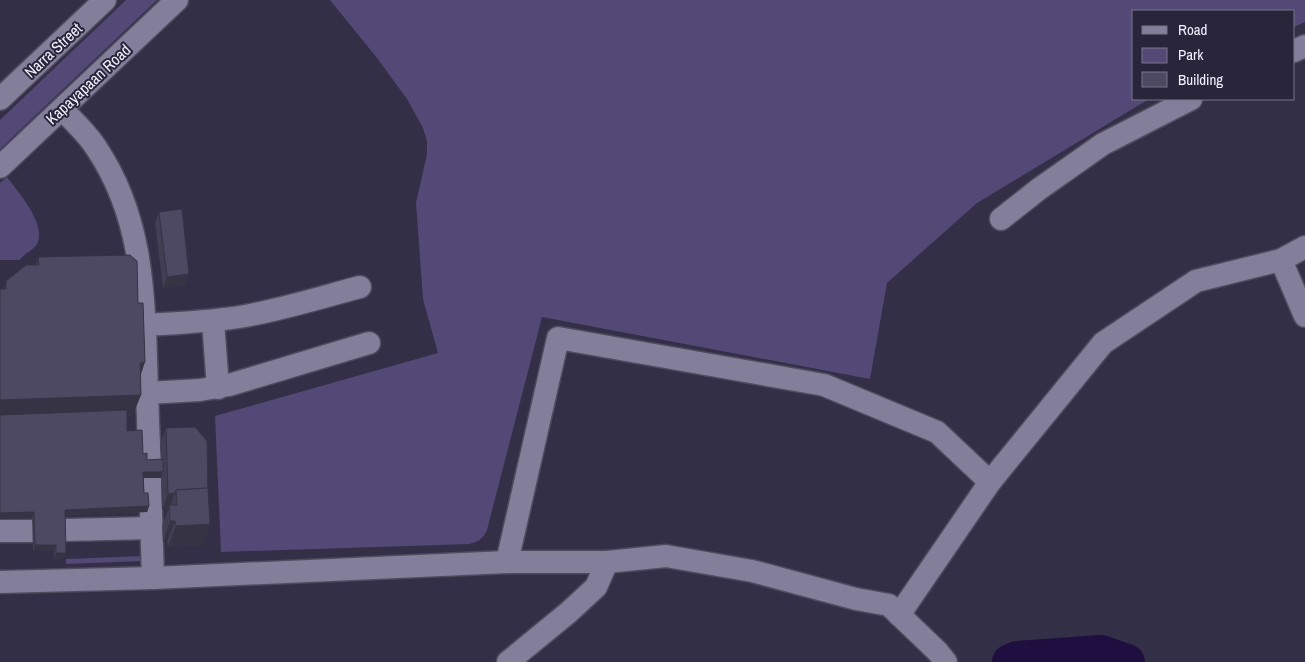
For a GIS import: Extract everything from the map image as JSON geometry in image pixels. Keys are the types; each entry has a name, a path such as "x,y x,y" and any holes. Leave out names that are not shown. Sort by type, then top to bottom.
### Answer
{"street":[{"name":"Kapayapaan Road","path":"0,167 176,0"},
{"name":"Narra Street","path":"0,99 100,2"},
{"path":"1001,219 1039,189 1103,144 1189,100"},
{"path":"62,109 83,130 98,149 115,180 125,205 139,258 144,292 153,578"},
{"path":"899,615 990,482 1103,343 1196,281 1281,260 1305,247"},
{"path":"1281,260 1305,316"},
{"path":"145,325 243,317 360,287"},
{"path":"213,320 218,388"},
{"path":"507,562 558,338 824,385 937,432 990,482"},
{"path":"148,393 218,388 369,343"},
{"path":"65,530 152,528"},
{"path":"0,531 31,531"},
{"path":"0,582 153,578 507,562 607,562 666,556 752,571 856,599 889,605 942,657"},
{"path":"508,662 570,612 596,587 607,562"}],"green space":[{"path":"126,0 157,0 0,149 0,120"},
{"path":"330,0 1305,0 1305,22 1295,27 1295,10 1132,10 1132,100 1147,100 977,203 887,283 870,379 542,317 487,530 480,540 469,544 221,552 215,416 438,353 423,299 416,203 427,154 427,141 423,128 407,99"},
{"path":"7,177 30,209 38,227 39,236 37,244 20,260 0,260 0,183"},
{"path":"143,556 143,561 66,564 66,559"}],"building":[{"path":"182,209 189,274 167,277 159,212"},
{"path":"130,255 137,261 138,303 143,303 145,362 140,363 141,395 0,400 0,289 6,289 6,281 26,265 39,265 38,257"},
{"path":"127,410 127,431 142,430 143,454 147,453 147,460 163,459 163,472 143,472 144,493 148,493 149,506 65,510 66,553 56,553 56,545 35,545 34,512 0,513 0,415"},
{"path":"195,427 207,441 208,488 176,490 175,493 168,494 166,428"},
{"path":"208,488 210,524 176,526 175,521 170,521 169,505 177,505 176,490"}],"waterway":[{"path":"1010,662 1017,659 1101,653 1127,662"}]}
